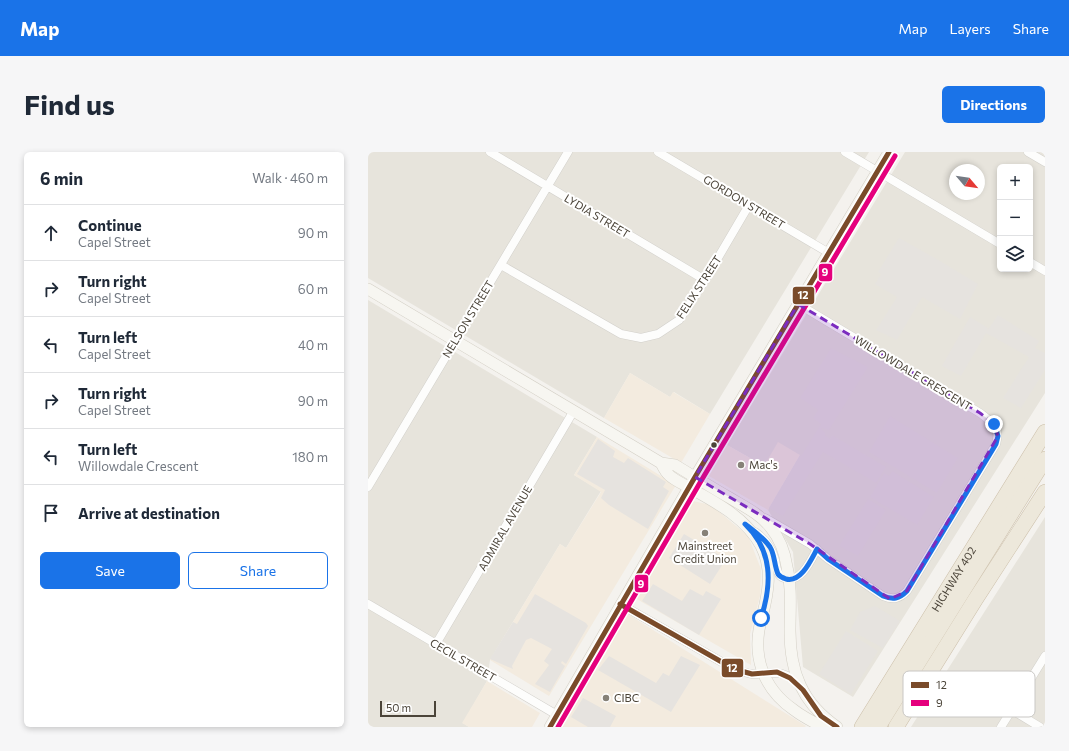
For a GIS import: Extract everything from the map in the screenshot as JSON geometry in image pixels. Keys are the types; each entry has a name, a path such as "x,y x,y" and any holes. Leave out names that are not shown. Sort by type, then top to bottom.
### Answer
{"highway":[{"name":"HIGHWAY 402","path":"862,727 1043,435"},
{"path":"913,671 1045,459"},
{"name":"HIGHWAY 402","path":"922,671 1045,473"},
{"path":"931,671 1045,492"},
{"path":"878,727 903,687"},
{"name":"HIGHWAY 402","path":"887,727 903,701"},
{"path":"896,727 903,716"}],"street":[{"name":"LYDIA STREET","path":"490,152 705,280"},
{"name":"NELSON STREET","path":"368,487 568,152"},
{"name":"GORDON STREET","path":"658,152 829,253"},
{"path":"845,152 997,242"},
{"path":"550,727 620,604 889,152"},
{"path":"1028,152 1045,162"},
{"name":"FELIX STREET","path":"500,265 620,334 641,338 658,334 679,320 705,280 749,205"},
{"path":"1033,264 1045,271"},
{"path":"368,289 454,342 661,463 675,465 817,549 807,566 799,576 790,579 780,576 770,546 759,535 722,506 668,475 661,463"},
{"name":"WILLOWDALE CRESCENT","path":"798,304 980,413 994,424 997,429 998,436 996,444 907,591 902,596 890,599 883,596 828,559 817,549"},
{"name":"ADMIRAL AVENUE","path":"436,644 573,412"},
{"path":"758,515 772,528 784,552 790,579 790,642 795,673 803,690 815,709 821,716 837,727"},
{"path":"745,524 753,533 762,548 766,558 769,577 767,596 759,626 757,642 758,658 763,673 782,701 822,727"},
{"name":"CECIL STREET","path":"368,604 557,715"},
{"path":"620,604 734,670 746,675 760,678 774,691"},
{"path":"1035,672 1045,656"},
{"path":"734,670 746,673 773,672 782,674 794,681 803,690"},
{"path":"1001,727 1007,717"},
{"path":"1024,717 1040,727"}],"highlighted area":[{"path":"798,304 980,413 994,424 998,436 907,591 890,599 810,544 695,477"}],"shaded area":[{"path":"368,152 869,152 710,414 674,392 670,397 630,373 604,418 368,278"},
{"path":"905,152 1045,152 1045,393 853,697 803,667 793,552 768,510 800,455 764,466 727,445"},
{"path":"899,238 978,284 960,319 922,297 897,340 876,330 897,297 875,284 881,274 878,272"},
{"path":"368,300 597,437 574,475 601,491 566,548 560,544 490,660 487,681 463,723 469,727 373,727 368,724"},
{"path":"998,315 1039,341 1035,348 1045,353 1045,370 1021,408 1003,398 1029,357 986,333 961,376 942,366 970,317 988,328 987,331"},
{"path":"831,348 868,367 829,430 821,428 825,435 830,439 832,435 886,467 876,483 823,452 783,516 769,508 800,455 801,456 821,424 813,418 818,410 800,398"},
{"path":"630,373 670,397 673,392 710,414 681,463 604,418"},
{"path":"890,416 958,458 937,493 869,452"},
{"path":"597,437 676,485 549,696 490,660 560,544 566,548 601,492 574,475"},
{"path":"598,439 615,451 613,457 624,463 628,458 666,482 663,487 669,491 648,529 609,505 601,498 605,490 577,474"},
{"path":"778,442 800,455 768,510 709,476 727,445 764,466"},
{"path":"892,471 934,497 917,525 870,497 884,473 889,476"},
{"path":"868,499 886,510 858,556 839,546"},
{"path":"693,501 711,505 748,536 761,569 760,596 750,634 751,665 635,598"},
{"path":"1045,517 1045,727 911,727 917,717 1035,717 1035,671 947,671"},
{"path":"684,534 726,559 710,584 669,558"},
{"path":"653,584 682,601 690,589 703,596 706,591 721,599 699,635 642,601"},
{"path":"535,594 586,623 588,626 566,664 562,661 561,663 565,666 550,692 535,684 549,665 544,661 552,649 531,638 526,640 512,666 513,669 490,659 513,622 517,624"},
{"path":"875,606 900,621 883,648 850,630 860,612"},
{"path":"626,613 806,726 561,727"},
{"path":"846,631 878,651 851,694 819,674"},
{"path":"609,656 656,683 663,673 669,676 681,656 700,665 671,712 598,670"},
{"path":"487,681 540,713 532,727 469,727 462,723"},
{"path":"583,698 616,716 610,727 588,727 571,717"}],"transit line":[{"name":"12","path":"550,727 695,477 889,152"},
{"name":"9","path":"558,727 701,481 895,156"},
{"name":"12","path":"620,604 734,669 752,674 777,672 790,678 803,690 821,716 837,727"}],"place":[{"name":"Mac's","path":"741,465"},
{"name":"Mainstreet Credit Union","path":"705,533"},
{"name":"CIBC","path":"606,698"}],"route":[{"path":"761,618 765,607 769,586 766,558 758,540 745,524 770,546 778,573 784,578 794,579 799,576 817,549 828,559 883,596 890,599 902,596 907,591 996,444 998,436 997,429 994,424"}]}
